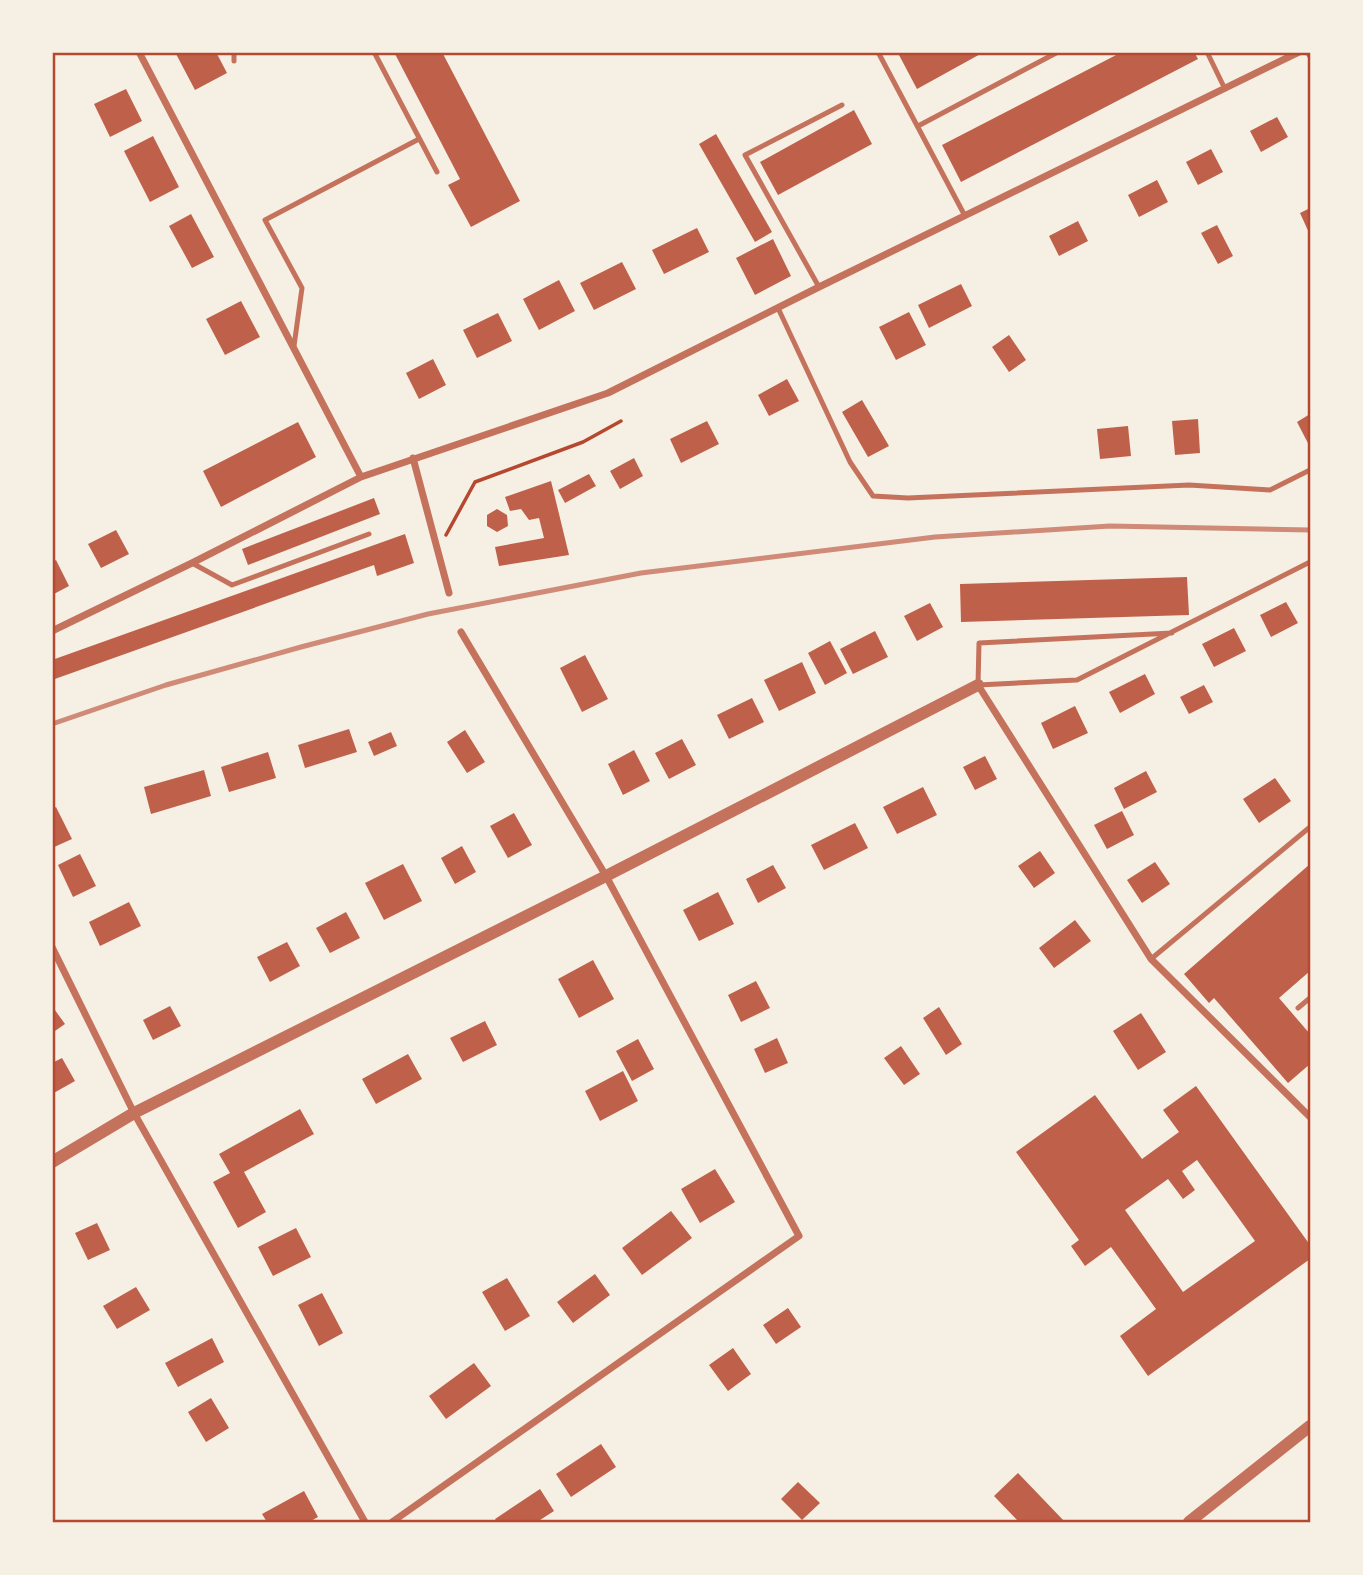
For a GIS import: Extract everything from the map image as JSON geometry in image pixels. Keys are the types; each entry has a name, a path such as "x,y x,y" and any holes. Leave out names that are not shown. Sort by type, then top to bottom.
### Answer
{"street":[{"path":"139,52 361,477"},
{"path":"52,631 361,477 608,394 778,307 1299,52"},
{"path":"413,458 449,593"},
{"path":"392,1522 799,1236 606,876 461,632"},
{"path":"52,1162 134,1113 606,876 978,685 1151,960 1311,1117"},
{"path":"52,947 134,1113 365,1522"},
{"path":"1189,1522 1311,1426"}],"lane":[{"path":"234,52 234,61"},
{"path":"374,52 437,172"},
{"path":"878,52 965,216"},
{"path":"918,126 1058,52"},
{"path":"1207,52 1225,89"},
{"path":"819,287 746,155 842,105"},
{"path":"294,346 302,288 265,220 419,139"},
{"path":"778,307 850,462 873,496 921,497 1189,485 1270,490 1311,470"},
{"path":"192,563 232,585 369,534"},
{"path":"1172,633 979,643 978,685 1077,680 1172,633 1311,562"},
{"path":"1151,960 1311,827"},
{"path":"1298,1008 1311,998"}],"path":[{"path":"446,536 475,482 583,442 621,421"}],"building":[{"path":"175,52 216,52 227,73 195,90"},
{"path":"394,52 442,52 520,201 471,227 448,185 460,179"},
{"path":"904,52 984,52 917,89 899,55"},
{"path":"1122,52 1194,52 1198,59 961,182 942,145"},
{"path":"126,89 142,121 110,137 94,104"},
{"path":"854,110 872,144 778,195 760,162"},
{"path":"1277,117 1288,137 1261,152 1250,131"},
{"path":"716,134 772,232 755,242 699,144"},
{"path":"153,136 179,187 150,202 124,151"},
{"path":"1211,149 1223,172 1198,185 1186,162"},
{"path":"1157,180 1168,202 1139,217 1128,195"},
{"path":"1310,208 1310,235 1300,213"},
{"path":"191,214 214,257 192,268 169,226"},
{"path":"1078,221 1088,241 1059,256 1049,236"},
{"path":"1217,225 1233,256 1218,264 1201,233"},
{"path":"697,228 709,252 664,274 652,250"},
{"path":"773,239 791,276 755,295 736,258"},
{"path":"622,262 636,289 594,310 580,283"},
{"path":"559,280 575,311 539,330 523,299"},
{"path":"961,284 972,306 929,328 918,305"},
{"path":"241,301 260,337 225,355 206,319"},
{"path":"909,312 926,345 896,360 879,327"},
{"path":"498,313 512,341 477,358 463,330"},
{"path":"1009,335 1026,360 1009,372 992,347"},
{"path":"433,359 446,385 419,399 406,373"},
{"path":"787,379 799,401 769,416 758,395"},
{"path":"862,400 889,446 868,457 842,412"},
{"path":"1310,414 1310,447 1297,422"},
{"path":"1198,419 1200,453 1175,455 1172,421"},
{"path":"707,421 719,444 681,463 670,439"},
{"path":"298,422 316,457 221,507 203,471"},
{"path":"1128,426 1131,456 1100,459 1097,429"},
{"path":"634,458 643,476 620,489 610,471"},
{"path":"589,474 596,486 565,503 558,490"},
{"path":"551,481 569,555 499,566 495,547 544,538 539,518 529,520 521,509 510,511 505,497"},
{"path":"374,498 380,514 248,565 242,549"},
{"path":"497,509 507,515 508,526 497,532 487,526 487,515"},
{"path":"116,530 129,554 101,568 88,544"},
{"path":"405,534 414,563 377,576 374,565 52,680 52,660"},
{"path":"56,560 69,586 52,595 52,562"},
{"path":"1187,577 1189,615 961,622 960,584"},
{"path":"1286,602 1298,623 1271,637 1260,615"},
{"path":"930,603 943,627 917,641 904,616"},
{"path":"1234,628 1246,651 1214,667 1202,644"},
{"path":"875,631 888,657 853,674 840,649"},
{"path":"830,641 847,673 825,685 808,653"},
{"path":"585,655 608,699 582,712 560,668"},
{"path":"802,662 816,693 779,711 764,680"},
{"path":"1145,674 1155,694 1120,713 1109,692"},
{"path":"1204,685 1213,702 1189,714 1180,697"},
{"path":"752,698 764,722 729,739 717,715"},
{"path":"1075,706 1088,733 1053,749 1041,723"},
{"path":"349,729 357,752 305,768 298,745"},
{"path":"465,730 485,762 467,773 447,742"},
{"path":"391,732 397,746 374,756 368,742"},
{"path":"682,739 696,765 669,779 655,753"},
{"path":"634,750 650,781 623,795 608,764"},
{"path":"268,752 276,778 229,792 221,767"},
{"path":"985,756 997,779 975,790 963,767"},
{"path":"204,770 211,796 151,814 144,787"},
{"path":"1146,771 1157,792 1124,809 1114,788"},
{"path":"1275,778 1291,801 1259,823 1243,799"},
{"path":"923,787 937,815 897,834 883,807"},
{"path":"56,807 72,839 52,848 52,809"},
{"path":"1122,811 1134,835 1107,849 1094,825"},
{"path":"514,813 532,845 508,858 490,826"},
{"path":"855,823 868,848 824,870 811,845"},
{"path":"462,846 476,872 455,884 441,858"},
{"path":"1040,851 1055,873 1034,888 1018,866"},
{"path":"80,854 96,886 73,897 58,865"},
{"path":"1155,862 1170,884 1142,903 1127,880"},
{"path":"403,864 422,901 384,920 365,883"},
{"path":"1310,864 1310,971 1279,998 1310,1034 1310,1064 1288,1083 1214,998 1209,1003 1184,974"},
{"path":"773,865 786,888 758,903 746,879"},
{"path":"718,892 734,924 699,941 683,910"},
{"path":"129,902 141,926 100,946 89,922"},
{"path":"346,912 360,938 330,953 316,928"},
{"path":"1075,920 1091,941 1054,968 1039,948"},
{"path":"287,942 300,966 270,982 257,957"},
{"path":"593,960 614,999 579,1018 558,979"},
{"path":"756,981 770,1008 741,1022 728,995"},
{"path":"52,1006 65,1024 52,1033"},
{"path":"170,1006 181,1026 153,1040 143,1020"},
{"path":"939,1007 962,1044 946,1055 923,1018"},
{"path":"1141,1013 1166,1052 1138,1070 1113,1031"},
{"path":"485,1021 497,1045 463,1062 450,1038"},
{"path":"777,1038 788,1063 765,1073 754,1049"},
{"path":"638,1039 654,1069 632,1081 616,1051"},
{"path":"901,1046 920,1074 904,1085 884,1058"},
{"path":"408,1054 422,1079 376,1104 362,1079"},
{"path":"62,1058 75,1081 52,1094 52,1063"},
{"path":"623,1071 638,1101 600,1121 585,1091"},
{"path":"1196,1086 1310,1245 1310,1259 1148,1376 1120,1336 1156,1309 1111,1247 1085,1266 1071,1246 1079,1240 1016,1152 1095,1095 1142,1159 1179,1132 1163,1110","holes":["1197,1160 1255,1241 1183,1292 1125,1210 1168,1179 1183,1199 1195,1190 1182,1171"]},
{"path":"300,1109 314,1134 244,1172 266,1212 238,1228 213,1182 230,1173 219,1154"},
{"path":"715,1169 735,1202 700,1223 681,1189"},
{"path":"671,1211 692,1238 642,1275 622,1248"},
{"path":"97,1223 110,1250 88,1260 75,1233"},
{"path":"296,1228 311,1257 273,1276 258,1247"},
{"path":"595,1274 610,1295 573,1323 557,1302"},
{"path":"507,1278 530,1316 505,1331 482,1292"},
{"path":"136,1287 150,1310 117,1329 103,1306"},
{"path":"322,1293 343,1333 319,1346 298,1305"},
{"path":"788,1308 801,1327 776,1344 763,1325"},
{"path":"212,1338 224,1362 178,1387 165,1363"},
{"path":"733,1348 751,1374 728,1391 709,1365"},
{"path":"474,1363 491,1386 446,1419 429,1396"},
{"path":"211,1398 229,1428 206,1442 188,1412"},
{"path":"601,1444 616,1467 571,1497 556,1474"},
{"path":"1018,1473 1065,1522 1019,1522 994,1496"},
{"path":"798,1482 820,1503 802,1520 781,1499"},
{"path":"540,1489 554,1511 537,1522 497,1522 495,1519"},
{"path":"304,1491 318,1517 309,1522 267,1522 262,1514"}],"railway":[{"path":"52,724 166,685 428,614 641,573 935,537 1110,526 1310,530"}]}
